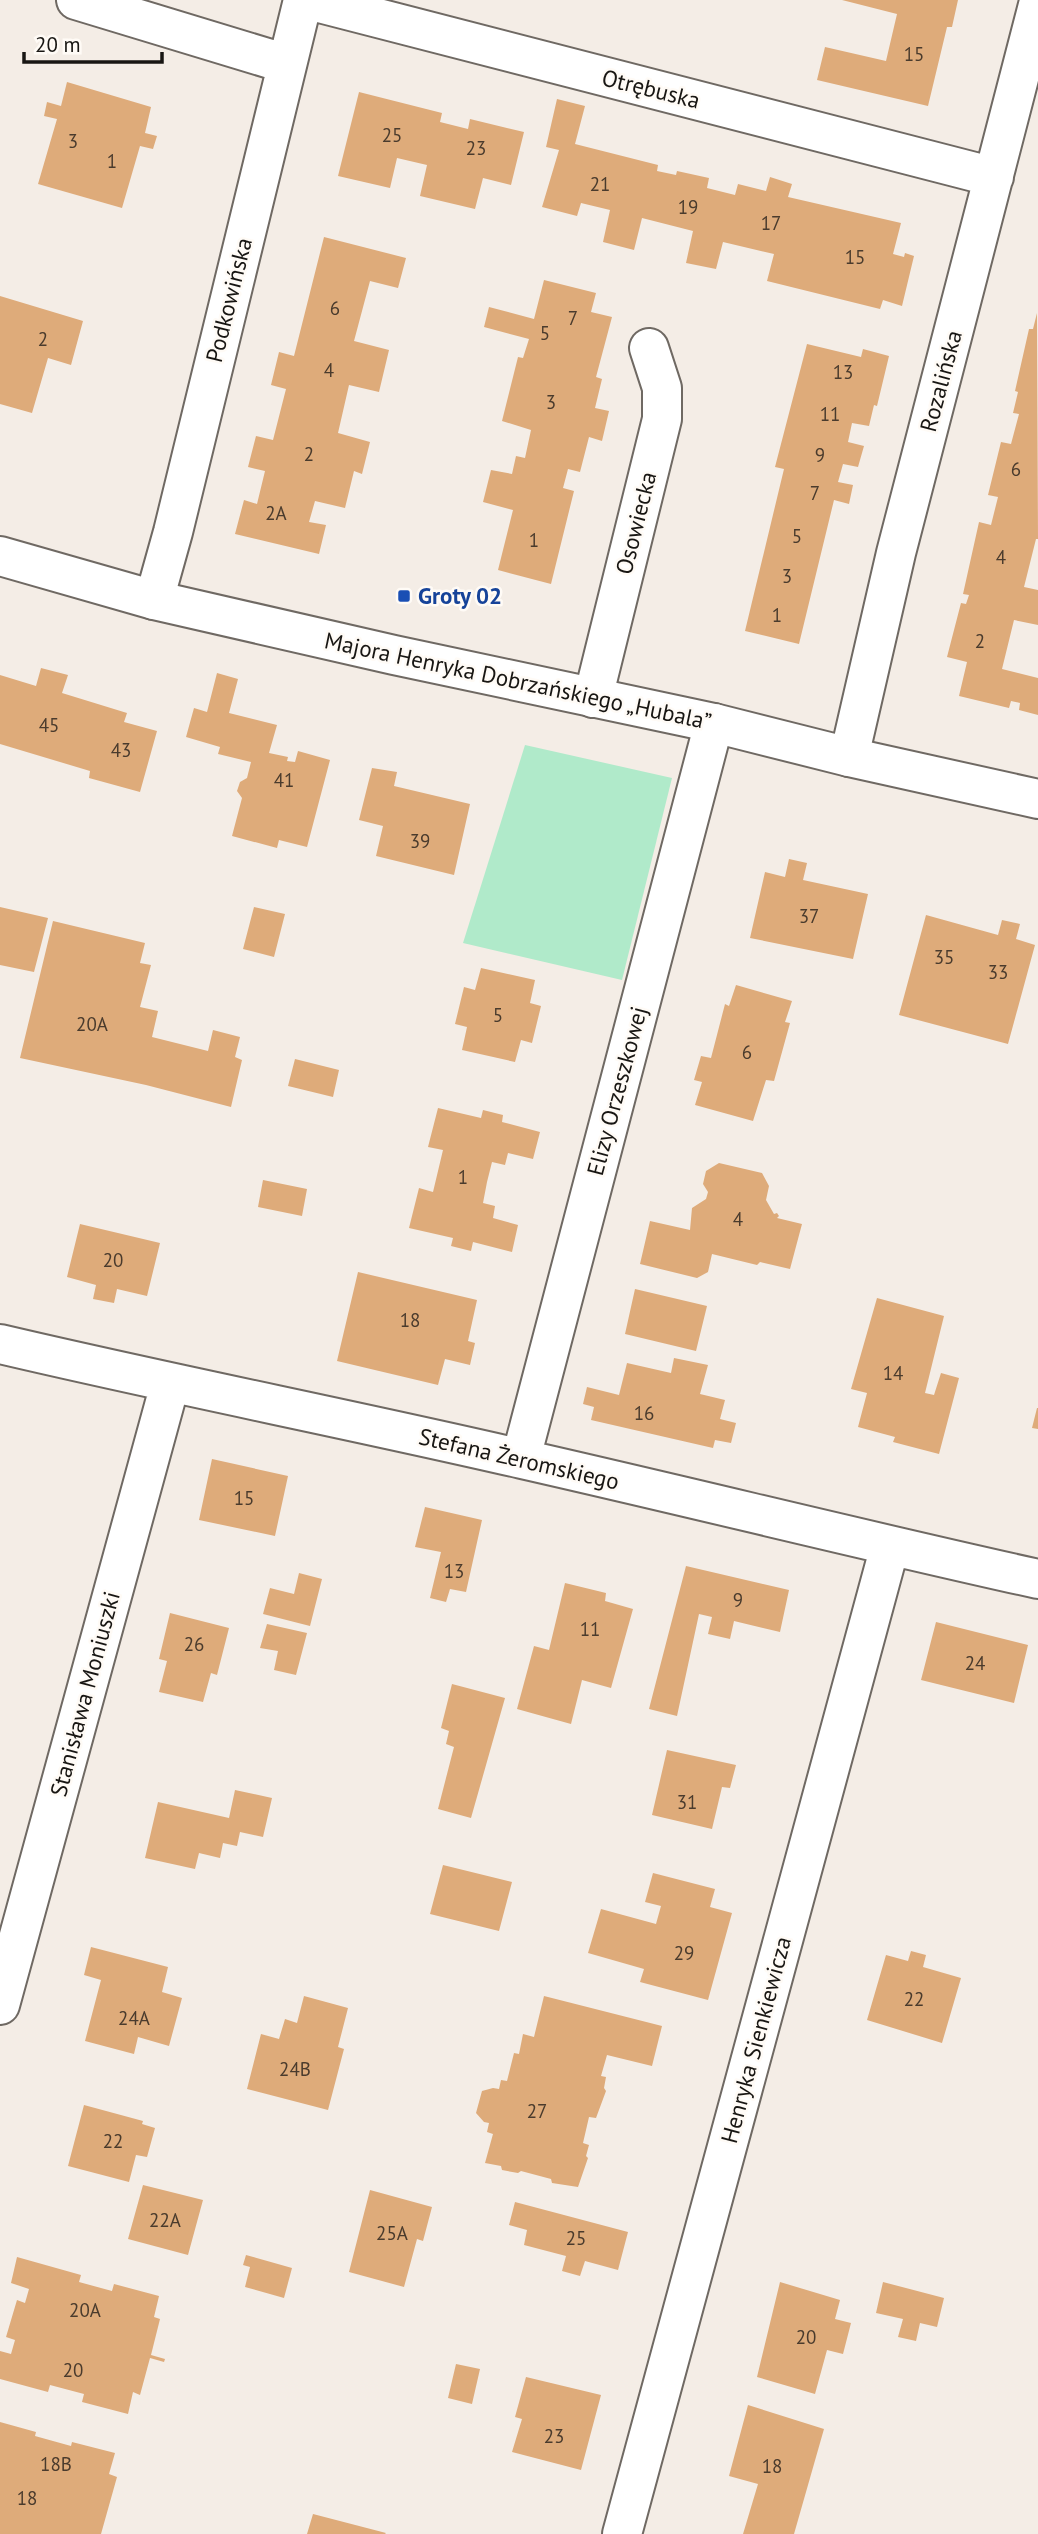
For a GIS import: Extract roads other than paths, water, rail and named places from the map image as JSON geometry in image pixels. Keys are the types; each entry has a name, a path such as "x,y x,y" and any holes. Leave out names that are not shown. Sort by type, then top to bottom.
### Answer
{"street":[{"path":"76,0 286,64"},
{"name":"Podkowińska","path":"154,600 286,64 305,0"},
{"name":"Otrębuska","path":"305,0 994,177"},
{"name":"Rozalińska","path":"849,757 896,552 1038,5"},
{"name":"Osowiecka","path":"593,698 662,419 662,388 649,348"},
{"name":"Majora Henryka Dobrzańskiego „Hubala”","path":"0,556 154,600 714,723 849,757 1038,799"},
{"name":"Elizy Orzeszkowej","path":"520,1458 714,723"},
{"name":"Stefana Żeromskiego","path":"0,1344 170,1384 520,1458 1038,1579"},
{"name":"Stanisława Moniuszki","path":"0,2005 170,1384"},
{"name":"Henryka Sienkiewicza","path":"622,2534 890,1546"}],"place":[{"name":"Groty 02","path":"404,596"}]}
